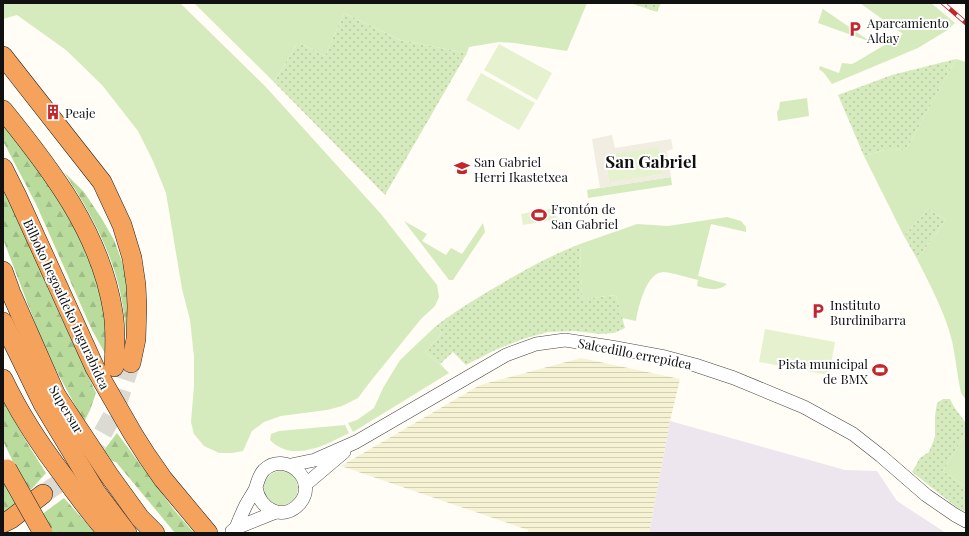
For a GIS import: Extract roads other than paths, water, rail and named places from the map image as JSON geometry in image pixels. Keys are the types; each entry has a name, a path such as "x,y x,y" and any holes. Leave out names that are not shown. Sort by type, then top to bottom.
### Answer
{"highway":[{"path":"3,56 102,182 122,225 132,258 137,306 136,339 123,365 115,341 113,312 109,290 100,262 72,205 33,148 3,110"},
{"name":"Bilboko hegoaldeko ingurabidea","path":"3,168 95,368 132,434 163,479 208,533"},
{"name":"Supersur","path":"3,271 11,293 56,395 108,475 140,518 155,533"},
{"name":"Supersur","path":"3,322 43,404 96,492 127,533"},
{"path":"3,379 25,421 43,448 80,499 108,533"},
{"path":"5,465 43,533"},
{"path":"3,523 11,519 43,494"}],"street":[{"name":"Salcedillo errepidea","path":"356,442 506,355 536,344 565,340 665,357 695,365 734,378 804,407 853,434 926,495 966,521"},
{"path":"291,465 315,460 356,442"},
{"path":"305,485 356,442"},
{"path":"233,530 256,487 259,476 269,466 282,463 291,465 298,470 303,477 305,493 302,500 291,510 276,512 270,510 260,500 256,487"},
{"path":"233,530 276,512"}],"tunnel":[{"path":"43,494 80,469 115,411 131,363"}],"railway":[{"path":"943,3 966,23"}],"place":[{"name":"Aparcamiento Alday","path":"855,29"},
{"name":"Peaje","path":"53,112"},
{"name":"San Gabriel Herri Ikastetxea","path":"462,168"},
{"name":"Frontón de San Gabriel","path":"539,215"},
{"name":"Instituto Burdinibarra","path":"818,311"},
{"name":"Pista municipal de BMX","path":"880,370"}],"district":[{"name":"San Gabriel","path":"651,161"}]}
